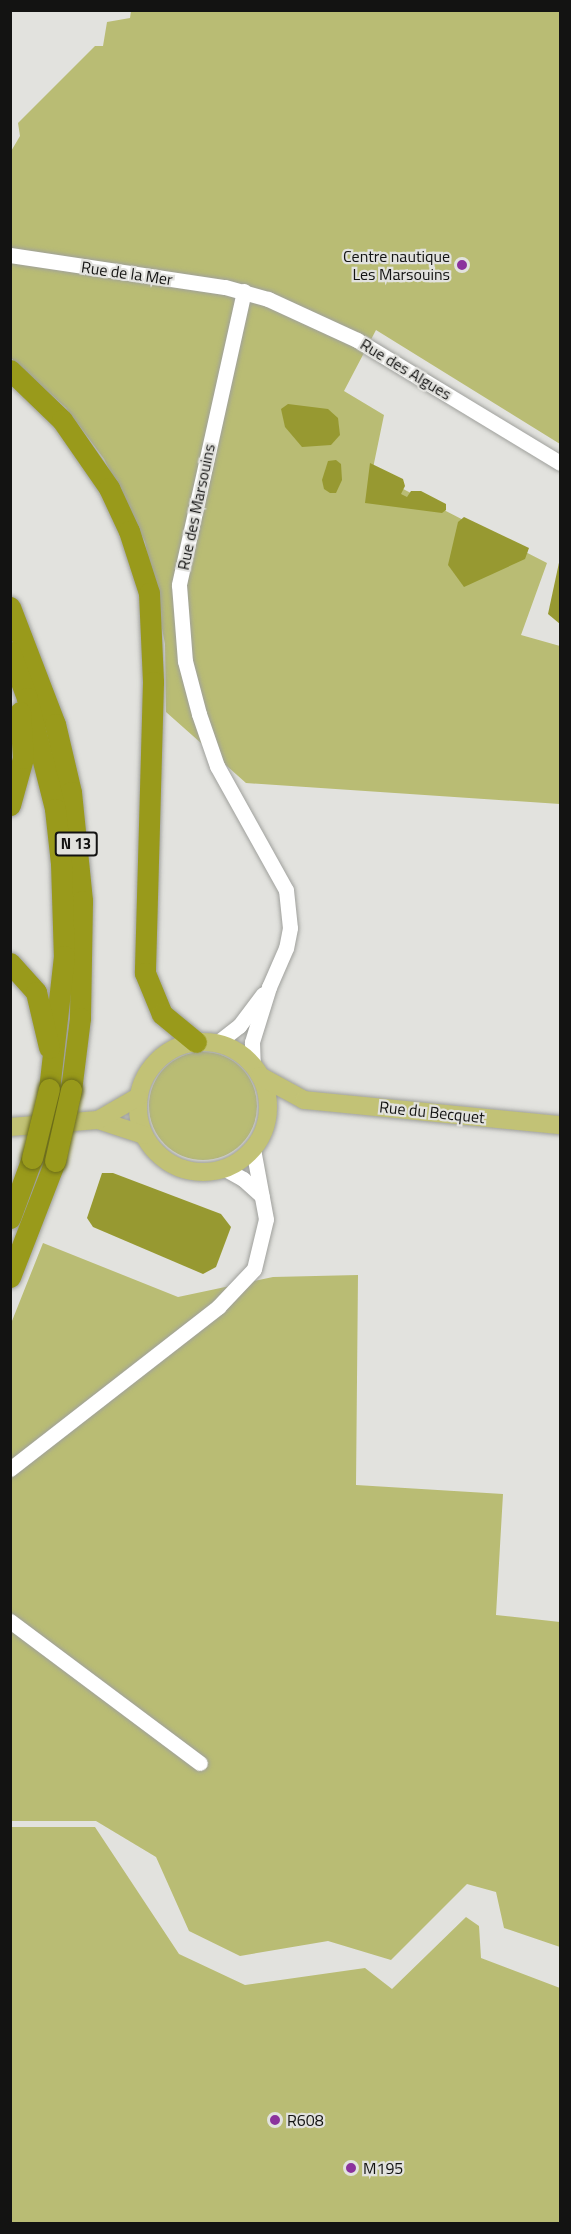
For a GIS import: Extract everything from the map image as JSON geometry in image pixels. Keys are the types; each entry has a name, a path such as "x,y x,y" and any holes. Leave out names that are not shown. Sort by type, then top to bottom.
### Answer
{"highway":[{"path":"10,370 62,420 109,488 129,531 149,593 153,682 145,973 162,1014 206,1043"},
{"name":"N 13","path":"10,607 55,724 71,792 82,901 80,1018 71,1090 55,1161 10,1277"},
{"path":"10,806 21,772 24,741 12,655"},
{"name":"N 13","path":"10,1218 32,1158 49,1089 64,956 61,863 55,809 12,655"},
{"path":"10,963 36,992 53,1065"}],"main road":[{"path":"206,1043 236,1051 257,1071 268,1098 267,1117 253,1149 225,1169 191,1172 176,1166 161,1157 144,1135 138,1097 143,1080 164,1054 206,1043"},
{"name":"Rue du Becquet","path":"257,1071 304,1100 561,1125"},
{"path":"98,1120 138,1097"},
{"path":"267,1117 304,1100"},
{"path":"10,1127 98,1120 144,1135"}],"street":[{"name":"Rue de la Mer","path":"10,255 244,291"},
{"name":"Rue des Algues","path":"244,291 291,308 357,340 561,463"},
{"name":"Rue des Marsouins","path":"244,291 179,585 185,661 199,714 217,766 286,890 290,928 286,948 269,987 252,1042 257,1071"},
{"name":"Rue des Marsouins","path":"206,1043 239,1026 269,987"},
{"path":"10,1469 235,1292 254,1269 266,1219 253,1149"},
{"path":"225,1169 262,1196"},
{"path":"10,1621 200,1763"}],"green space":[{"path":"131,11 560,11 560,444 376,330 344,391 384,415 372,473 547,563 521,635 560,646 560,804 246,783 166,712 165,644 145,542 104,459 66,408 11,358 10,153 20,136 18,123 95,46 103,46 107,22 130,18"},
{"path":"203,1052 224,1056 241,1068 253,1085 257,1106 253,1127 241,1144 224,1156 203,1160 182,1156 165,1144 153,1127 149,1106 153,1085 165,1068 182,1056"},
{"path":"43,1243 178,1297 273,1277 358,1275 356,1485 503,1494 496,1615 560,1622 560,1947 504,1928 496,1892 467,1884 391,1960 328,1941 240,1956 189,1931 156,1857 96,1821 11,1821 10,1326"},
{"path":"11,1827 95,1827 179,1954 245,1985 365,1968 392,1989 466,1917 479,1926 481,1958 560,1988 560,2223 11,2223"}],"shaded area":[{"path":"288,404 328,409 338,418 340,435 331,445 302,447 285,427 281,409"},
{"path":"336,460 341,464 342,480 336,493 330,493 324,489 322,480 328,461"},
{"path":"370,463 403,479 405,486 401,494 407,497 411,491 421,491 446,504 446,510 442,513 365,503"},
{"path":"464,517 529,548 525,559 464,587 448,565 458,522"},
{"path":"560,558 560,624 548,614"},
{"path":"102,1173 113,1173 221,1214 231,1227 216,1267 203,1274 93,1227 87,1218"}],"place":[{"name":"Centre nautique Les Marsouins","path":"462,265"},
{"name":"R608","path":"275,2120"},
{"name":"M195","path":"351,2168"}]}
